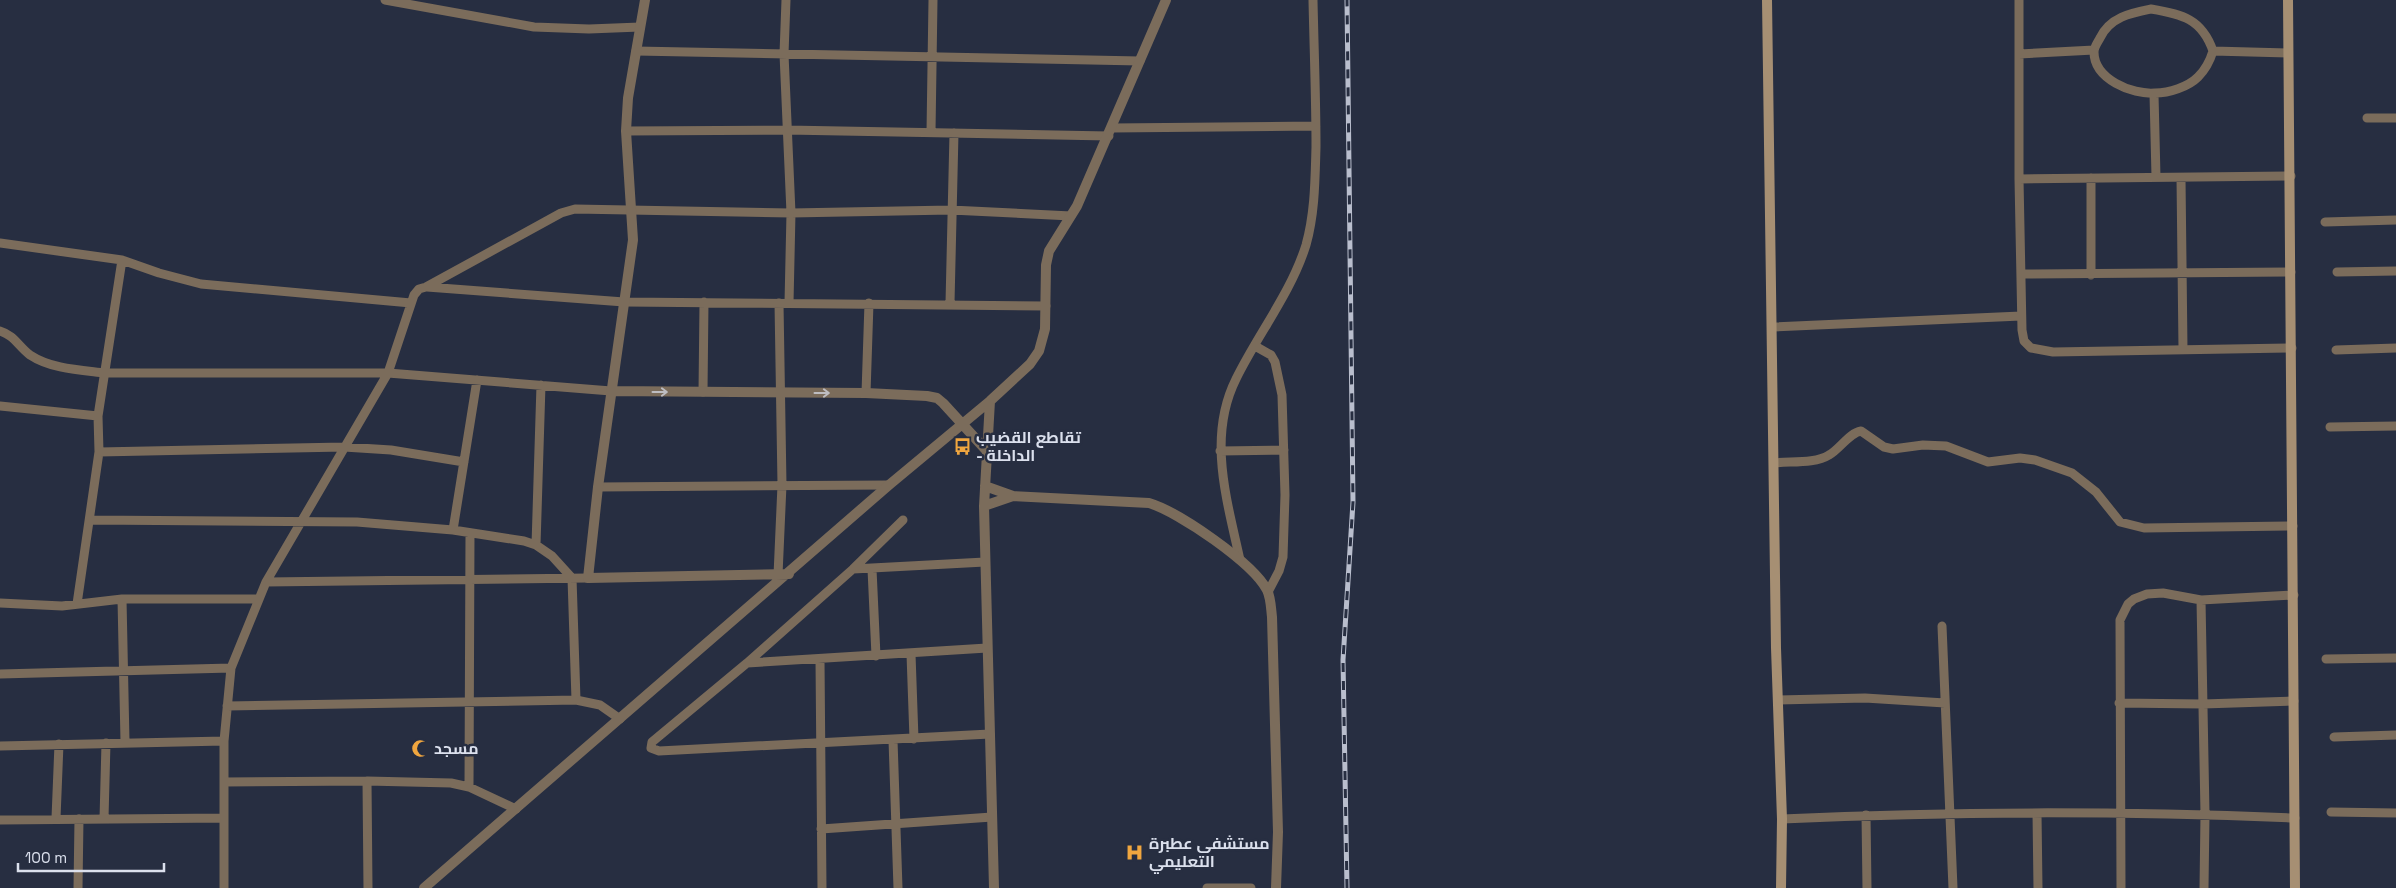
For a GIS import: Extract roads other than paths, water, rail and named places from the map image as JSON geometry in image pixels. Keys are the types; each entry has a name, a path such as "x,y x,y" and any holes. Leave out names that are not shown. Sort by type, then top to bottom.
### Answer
{"main road":[{"path":"1767,0 1778,700 1782,819 1781,888"},
{"path":"2288,0 2291,176 2295,888"}],"street":[{"path":"385,0 534,27 580,29 640,27"},
{"path":"588,578 598,487 633,240 626,131 628,98 645,0"},
{"path":"786,0 784,54 791,213 789,303"},
{"path":"930,132 933,0"},
{"path":"424,888 784,574 990,401 1030,364 1039,351 1045,329 1046,264 1049,251 1071,216 1111,132 1166,0"},
{"path":"1240,560 1229,517 1220,451 1224,412 1235,380 1290,283 1305,245 1315,189 1314,0"},
{"path":"2019,0 2018,179 2021,316 2024,342 2031,348 2039,350 2292,348"},
{"path":"2151,4 2192,21 2208,35 2213,51 2208,66 2197,78 2179,88 2154,94 2136,91 2118,84 2104,75 2096,63 2094,50 2110,24 2129,13 2151,4"},
{"path":"2019,54 2094,50"},
{"path":"636,51 1140,60"},
{"path":"2213,51 2288,53"},
{"path":"2154,94 2156,177"},
{"path":"2367,118 2396,118"},
{"path":"626,131 1111,132 1316,126"},
{"path":"950,304 954,133"},
{"path":"2018,179 2291,176"},
{"path":"2091,178 2091,274"},
{"path":"2182,178 2183,349"},
{"path":"224,888 224,741 231,668 266,582 388,373 399,345 411,303 419,289 426,287 561,213 575,209 791,213 952,210 1071,216"},
{"path":"2325,222 2396,220"},
{"path":"0,243 122,260 159,273 200,284 411,303"},
{"path":"77,604 99,452 98,416 122,260"},
{"path":"2337,272 2396,271"},
{"path":"2020,274 2291,272"},
{"path":"426,287 624,302 1046,306"},
{"path":"703,392 704,302"},
{"path":"779,303 784,574"},
{"path":"866,393 869,303"},
{"path":"1772,327 2021,316"},
{"path":"0,331 6,333 29,354 38,359 65,368 105,373 388,373 611,391 866,393 937,398 986,450"},
{"path":"1255,346 1271,355 1279,373 1284,450 1283,557 1279,572 1268,592"},
{"path":"2336,350 2396,348"},
{"path":"453,530 477,380"},
{"path":"536,545 541,385"},
{"path":"990,401 984,506 994,888"},
{"path":"0,406 98,416"},
{"path":"2330,427 2396,426"},
{"path":"1774,463 1811,460 1828,456 1855,433 1861,431 1884,447 1893,449 1946,446 1988,462 2020,458 2035,460 2072,473 2096,492 2114,518 2128,525 2144,528 2293,526"},
{"path":"99,452 344,447 391,450 464,462"},
{"path":"1220,451 1284,450"},
{"path":"598,487 889,485"},
{"path":"985,486 1013,496 1149,503 1165,508 1240,560 1257,576 1268,592 1272,617 1276,704 1278,832 1276,888"},
{"path":"984,506 1013,496"},
{"path":"90,520 357,522 453,530 536,545 552,556 572,578 576,700"},
{"path":"903,520 853,569 747,663 652,742 651,748 659,751 990,734"},
{"path":"469,787 470,533"},
{"path":"853,569 985,562"},
{"path":"872,569 876,656"},
{"path":"266,582 784,574"},
{"path":"2121,888 2118,703 2120,620 2128,604 2134,599 2147,594 2164,592 2201,600 2294,595"},
{"path":"122,600 126,742"},
{"path":"0,603 62,606 122,600 258,600"},
{"path":"2201,600 2206,814 2204,888"},
{"path":"1942,626 1953,888"},
{"path":"747,663 820,660 987,648"},
{"path":"911,654 914,739"},
{"path":"2326,660 2396,658"},
{"path":"820,660 822,888"},
{"path":"0,674 231,668"},
{"path":"1778,700 1866,698 1946,704"},
{"path":"227,706 576,700 600,705 620,719"},
{"path":"2118,703 2203,704 2294,701"},
{"path":"2334,737 2396,735"},
{"path":"893,740 898,888"},
{"path":"0,746 224,741"},
{"path":"104,819 106,743"},
{"path":"56,818 58,744"},
{"path":"224,782 367,781 451,783 469,787 516,809"},
{"path":"367,781 368,888"},
{"path":"1782,819 1866,815 2120,812 2295,818"},
{"path":"2331,812 2396,812"},
{"path":"2037,813 2038,888"},
{"path":"1866,815 1868,888"},
{"path":"821,828 992,816"},
{"path":"0,820 224,818"},
{"path":"78,888 79,819"},
{"path":"1207,888 1251,888"}],"railway":[{"path":"1347,0 1353,502 1343,660 1347,888"}],"place":[{"name":"تقاطع القضيب - الداخلة","path":"962,446"},
{"name":"مسجد","path":"420,748"},
{"name":"مستشفى عطبرة التعليمي","path":"1135,852"}]}
